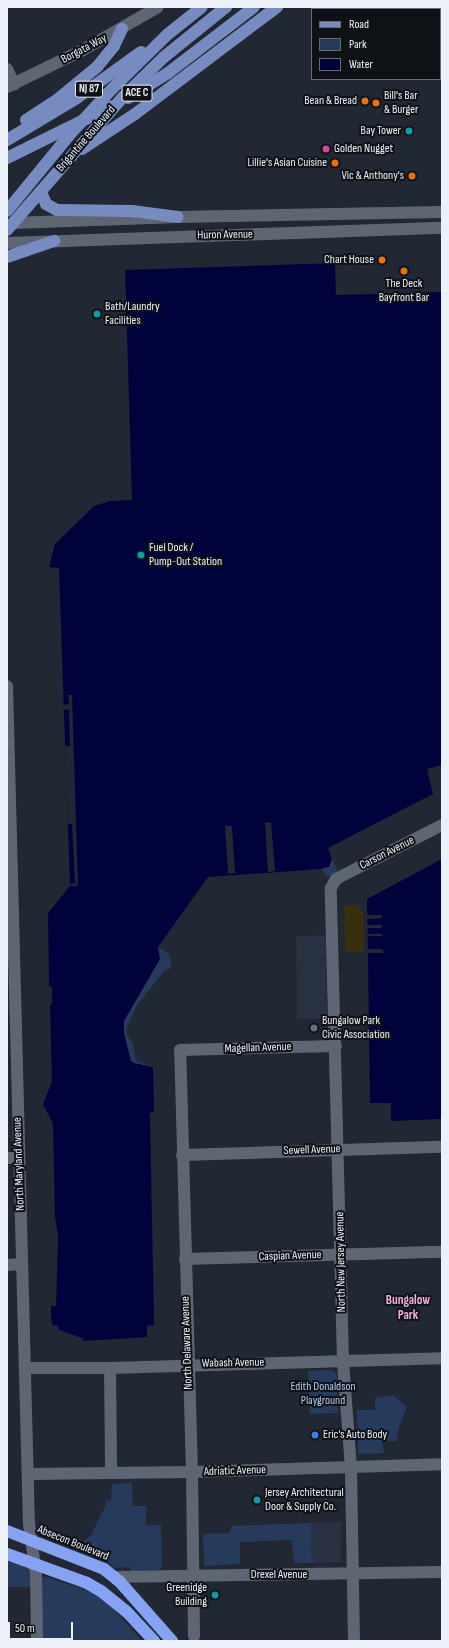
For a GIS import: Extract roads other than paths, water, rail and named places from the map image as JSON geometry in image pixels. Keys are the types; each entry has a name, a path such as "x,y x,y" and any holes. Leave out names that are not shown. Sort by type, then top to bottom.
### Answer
{"highway":[{"name":"Absecon Boulevard","path":"7,1532 90,1562 116,1578 172,1641"},
{"path":"7,1554 87,1583 101,1590 124,1609 154,1641"}],"main road":[{"name":"Brigantine Boulevard","path":"7,211 93,108 168,34 202,7"},
{"name":"Brigantine Boulevard","path":"9,225 41,192 123,97 164,57 226,7"},
{"name":"ACE C","path":"7,158 152,84 254,7"},
{"path":"68,159 135,114 277,7"},
{"path":"7,132 45,108 89,74 112,50 122,29"},
{"name":"NJ 87","path":"7,140 77,98 168,34"},
{"path":"41,192 46,204 57,210 132,211 178,217"},
{"path":"7,257 54,242"}],"street":[{"name":"Borgata Way","path":"10,86 66,59 122,29 158,7"},
{"path":"7,69 10,86"},
{"name":"Huron Avenue","path":"9,225 178,217 442,212"},
{"name":"Huron Avenue","path":"7,243 442,228"},
{"name":"North Maryland Avenue","path":"7,686 13,1158 22,1264 28,1474 31,1540 35,1564 37,1641"},
{"name":"Carson Avenue","path":"333,883 336,879 442,825"},
{"name":"North New Jersey Avenue","path":"333,883 331,888 339,1150 343,1361 351,1468 354,1641"},
{"name":"Magellan Avenue","path":"180,1050 336,1046"},
{"name":"North Delaware Avenue","path":"180,1050 192,1472 194,1636"},
{"name":"Sewell Avenue","path":"182,1155 442,1147"},
{"name":"Caspian Avenue","path":"185,1259 442,1252"},
{"path":"7,1264 22,1264"},
{"name":"Wabash Avenue","path":"25,1368 110,1368 442,1358"},
{"path":"110,1368 111,1472"},
{"name":"Adriatic Avenue","path":"28,1474 192,1472 442,1464"},
{"name":"Drexel Avenue","path":"116,1578 193,1575 442,1572"}],"water":[{"path":"335,263 336,295 442,292 442,765 427,769 433,794 328,848 332,859 329,867 321,869 208,877 158,947 160,959 124,1021 124,1033 131,1061 153,1067 154,1112 150,1113 154,1325 147,1326 147,1337 84,1341 82,1338 59,1330 58,1326 52,1325 51,1315 51,1306 56,1306 58,1237 55,1216 53,1124 43,1104 52,1082 50,1005 52,1004 52,987 49,986 48,913 70,886 59,568 49,567 55,544 94,506 110,501 132,500 125,270"},
{"path":"442,859 442,1119 391,1121 391,1103 370,1103 367,899"}],"place":[{"name":"Bean & Bread","path":"365,101"},
{"name":"Bill's Bar & Burger","path":"376,103"},
{"name":"Bay Tower","path":"409,131"},
{"name":"Golden Nugget","path":"326,149"},
{"name":"Lillie's Asian Cuisine","path":"335,163"},
{"name":"Vic & Anthony's","path":"412,176"},
{"name":"Chart House","path":"382,260"},
{"name":"The Deck Bayfront Bar","path":"404,271"},
{"name":"Bath/Laundry Facilities","path":"97,314"},
{"name":"Fuel Dock / Pump-Out Station","path":"141,555"},
{"name":"Bungalow Park Civic Association","path":"314,1028"},
{"name":"Eric's Auto Body","path":"315,1435"},
{"name":"Jersey Architectural Door & Supply Co.","path":"257,1500"},
{"name":"Greenidge Building","path":"215,1595"}],"district":[{"name":"Bungalow Park","path":"408,1308"}],"park label":[{"name":"Edith Donaldson Playground","path":"323,1394"}]}
